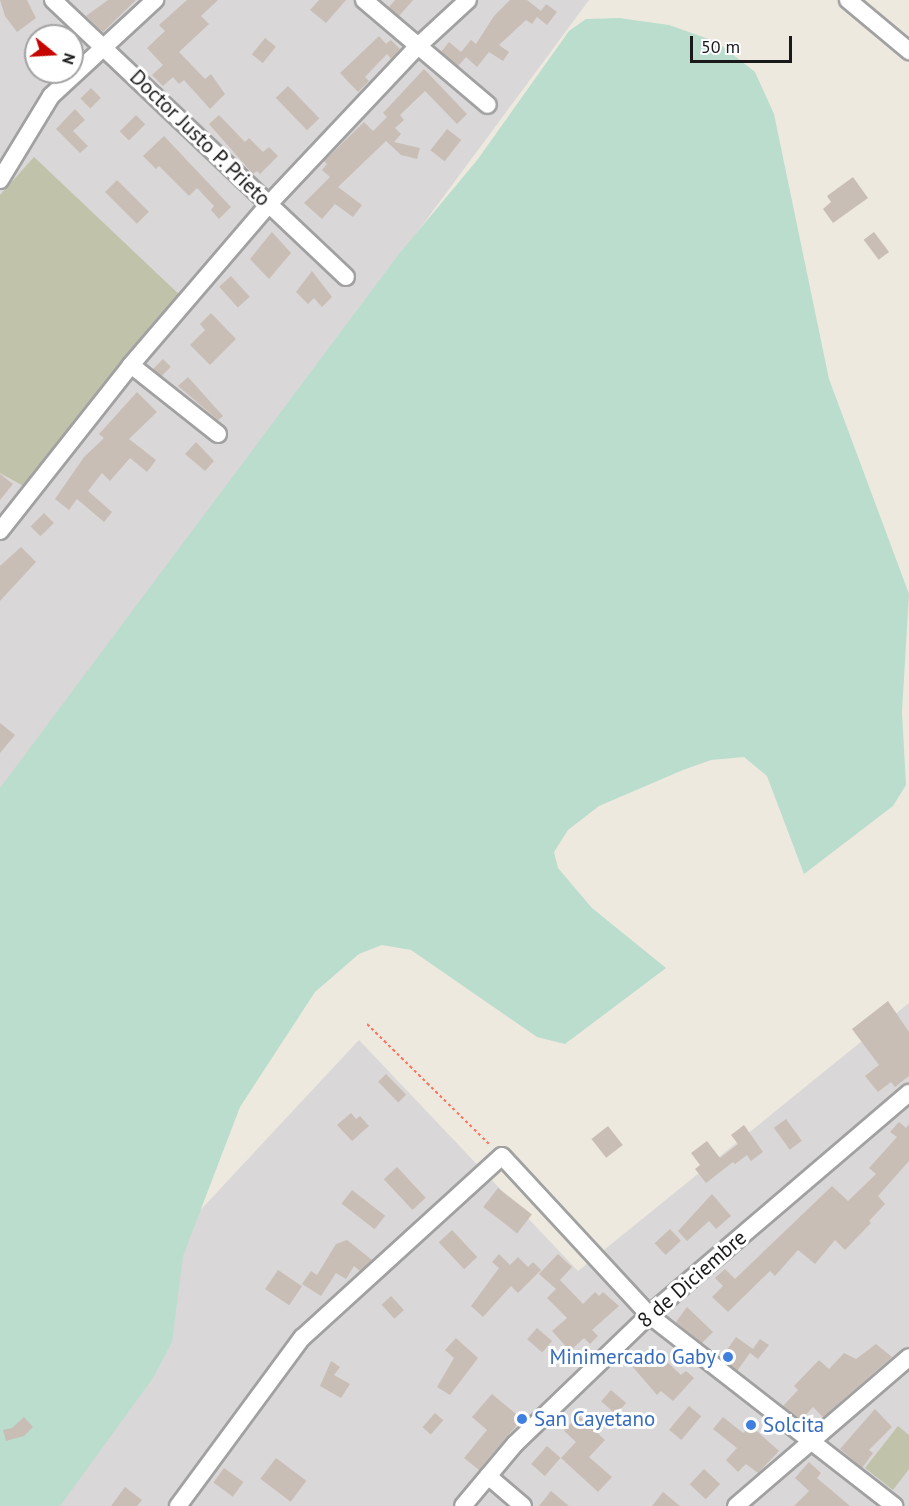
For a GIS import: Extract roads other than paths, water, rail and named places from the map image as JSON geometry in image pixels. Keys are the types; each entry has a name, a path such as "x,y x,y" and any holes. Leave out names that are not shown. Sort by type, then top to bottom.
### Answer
{"street":[{"name":"Doctor Justo P. Prieto","path":"53,0 346,277"},
{"path":"0,180 51,96 106,48 155,0"},
{"path":"364,0 488,105"},
{"path":"0,531 131,366 269,204 417,47 468,0"},
{"path":"848,0 909,51"},
{"path":"131,366 218,434"},
{"name":"8 de Diciembre","path":"463,1506 515,1444 649,1315 909,1093"},
{"path":"178,1506 302,1338 502,1156 649,1315 894,1506"},
{"path":"736,1506 909,1357"},
{"path":"488,1476 523,1506"}],"place":[{"name":"Minimercado Gaby","path":"728,1357"},
{"name":"San Cayetano","path":"522,1419"},
{"name":"Solcita","path":"751,1425"}]}
